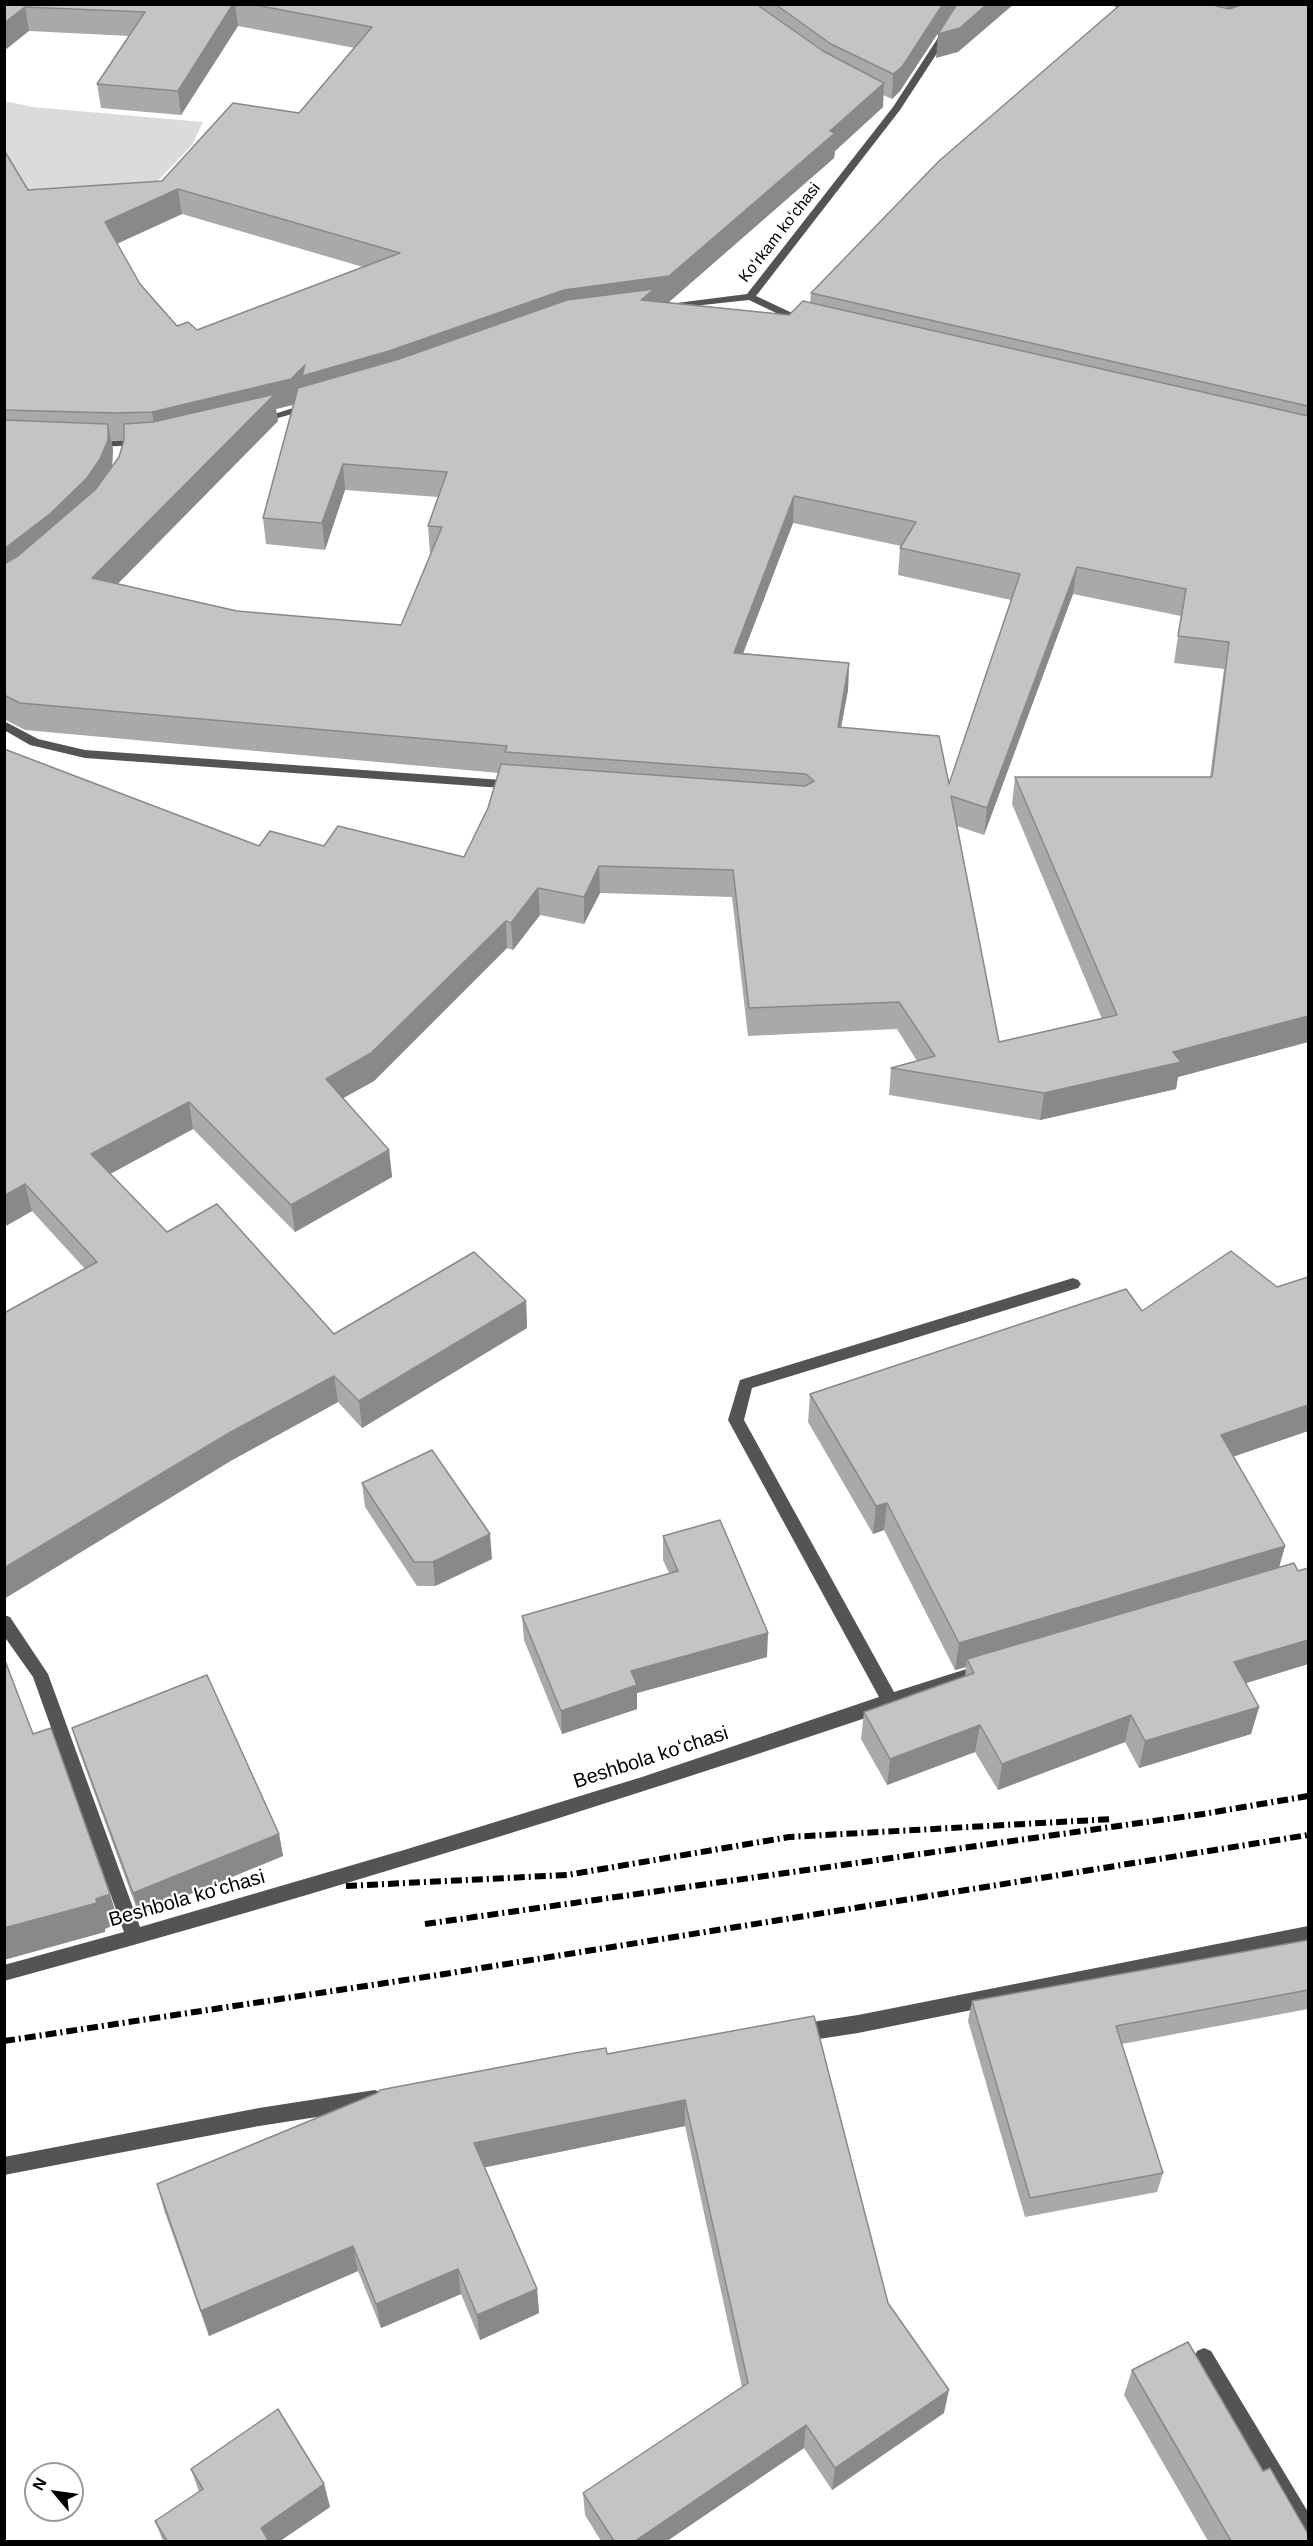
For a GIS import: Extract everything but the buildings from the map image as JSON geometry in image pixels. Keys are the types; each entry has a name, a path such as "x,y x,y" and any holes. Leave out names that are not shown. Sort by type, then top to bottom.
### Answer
{"street":[{"name":"Koʻrkam koʻchasi","path":"657,309 750,297 965,4"},
{"path":"1111,4 1145,12"},
{"path":"750,297 795,320 818,326"},
{"path":"250,423 318,404"},
{"path":"85,444 121,450 156,443"},
{"path":"4,725 34,742 85,754 533,787"},
{"path":"889,1700 736,1420 744,1384 1073,1284"},
{"path":"4,1622 40,1674 135,1937"},
{"name":"Beshbola koʻchasi","path":"4,1973 135,1937 644,1785 889,1700 991,1669"},
{"path":"776,2037 858,2024 1308,1934"},
{"path":"4,2166 259,2117 388,2097"},
{"path":"1204,2358 1308,2531"}],"shaded area":[{"path":"4,101 33,107 203,122 192,145 126,214 40,207 5,156"}],"railway":[{"path":"425,1924 1203,1814 1308,1796"},
{"path":"346,1886 567,1875 789,1837 1113,1819"},
{"path":"4,2041 438,1975 1308,1835"}]}
